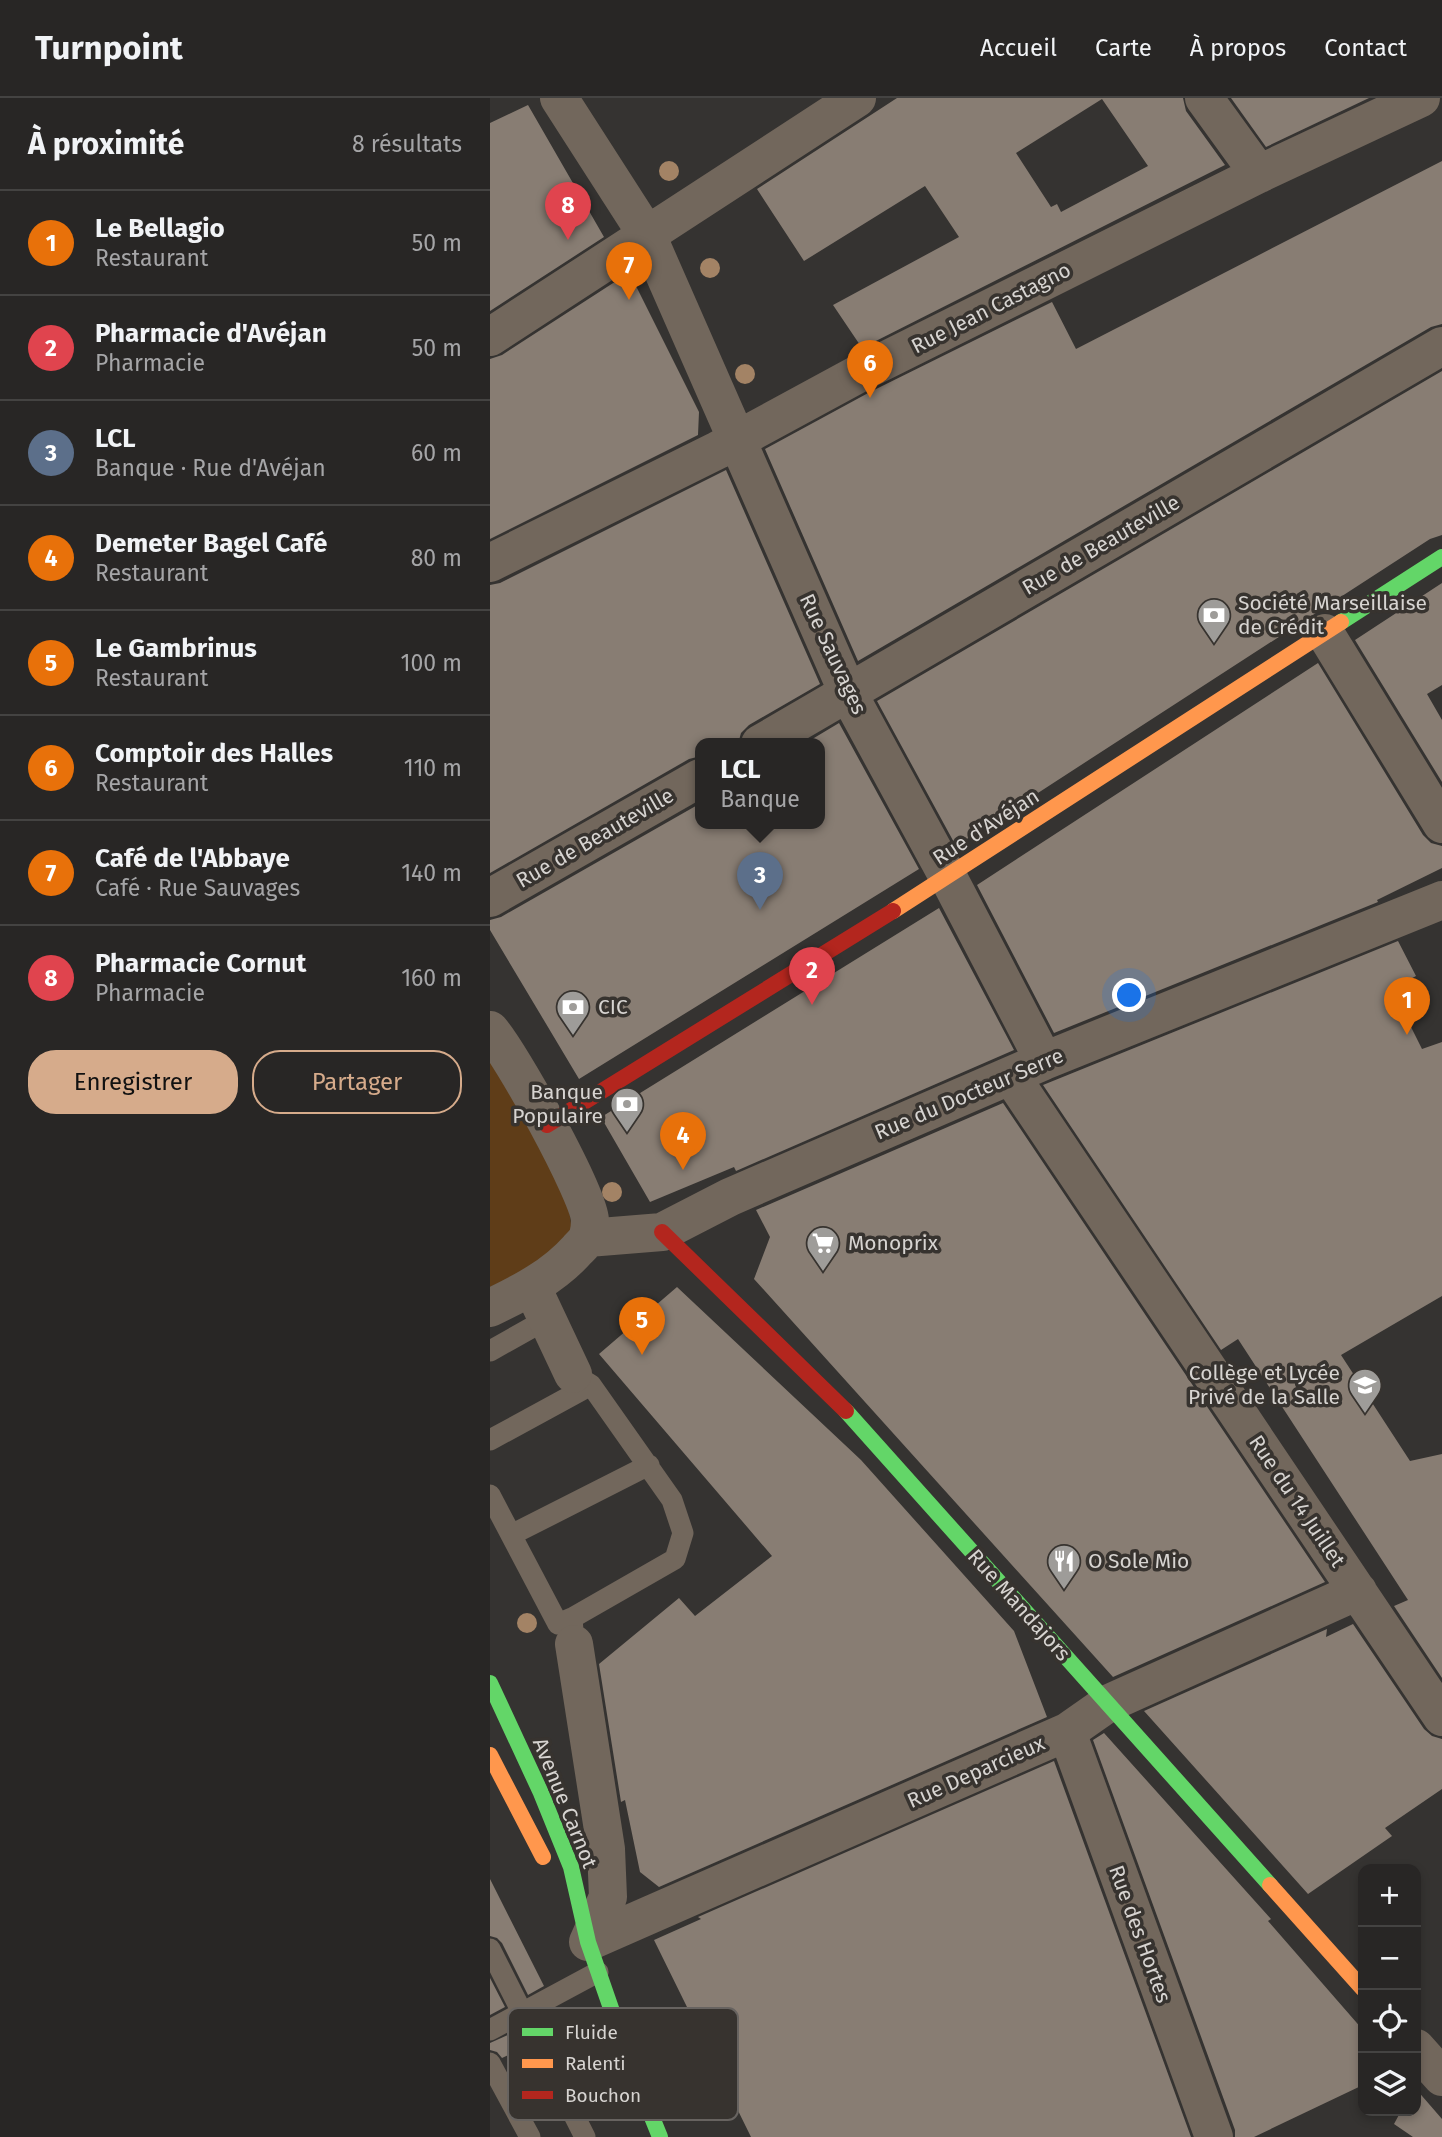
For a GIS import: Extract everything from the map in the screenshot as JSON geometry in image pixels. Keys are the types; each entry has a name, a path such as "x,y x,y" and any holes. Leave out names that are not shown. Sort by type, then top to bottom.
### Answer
{"street":[{"name":"Rue Sauvages","path":"559,98 647,236 848,693 948,877 1027,1068"},
{"path":"490,337 857,98"},
{"path":"1204,98 1259,174"},
{"name":"Rue Jean Castagno","path":"490,562 1259,174 1421,98"},
{"name":"Rue de Beauteville","path":"770,738 1442,346"},
{"name":"Rue d'Avéjan","path":"547,1125 948,877 1442,557"},
{"path":"1325,633 1442,824"},
{"name":"Rue de Beauteville","path":"490,898 695,781"},
{"name":"Rue du Docteur Serre","path":"588,1238 662,1232 730,1197 1027,1068 1442,900"},
{"path":"490,1030 500,1042 547,1125 581,1193 590,1219 588,1238 563,1266 540,1303"},
{"name":"Rue du 14 Juillet","path":"1027,1068 1358,1591 1442,1717"},
{"name":"Rue Mandajors","path":"662,1232 838,1402 1358,1983"},
{"path":"490,1308 540,1303"},
{"path":"540,1303 582,1379"},
{"name":"Rue Deparcieux","path":"593,1957 1066,1732 1107,1704 1358,1591"},
{"path":"573,1631 607,1849 608,1897 593,1957"},
{"name":"Avenue Carnot","path":"490,1683 541,1793 571,1867 593,1957 611,2008"},
{"name":"Rue des Hortes","path":"1066,1732 1214,2137"},
{"name":"Avenue Carnot","path":"490,1755 593,1957"},
{"path":"1420,2053 1442,2077"},
{"name":"Avenue Carnot","path":"653,2120 660,2137"}],"lane":[{"path":"490,1351 540,1303"},
{"path":"490,1440 582,1379 673,1500 683,1533 675,1559 573,1631 558,1624 490,1495"},
{"path":"511,1535 649,1465"},
{"path":"490,1949 520,2008"},
{"path":"529,2008 593,1957"},
{"path":"490,2030 508,2021"},
{"path":"490,2063 508,2096"},
{"path":"521,2120 530,2137"},
{"path":"576,2120 585,2137"}],"shaded area":[{"path":"490,1047 565,1180 572,1231 561,1254 490,1287"}],"building":[{"path":"897,98 1183,98 1186,111 1225,165 862,348 833,305 959,237 925,186 804,261 757,189","holes":["1102,99 1148,166 1061,212 1057,204 1051,207 1016,153"]},
{"path":"1231,98 1369,98 1266,147"},
{"path":"528,105 604,237 490,311 490,123"},
{"path":"1442,161 1442,324 1431,327 858,661 765,449 870,392 1052,302 1076,349"},
{"path":"624,276 632,278 699,412 698,435 490,539 490,359 502,355"},
{"path":"1442,371 1442,535 1430,539 956,846 877,701"},
{"path":"726,470 820,684 749,725 740,738 695,738 695,758 490,873 490,585 500,583"},
{"path":"1442,583 1442,685 1427,694 1442,720 1442,782 1355,640"},
{"path":"1318,663 1423,835 1431,843 1442,846 1442,868 1377,900 1378,902 1054,1033 977,885"},
{"path":"839,723 919,869 579,1079 490,930 490,920 501,917 695,806 695,829 825,829 825,738 814,738"},
{"path":"939,908 1014,1050 736,1171 734,1167 650,1202 602,1119 603,1116"},
{"path":"1398,941 1416,976 1392,989 1422,1049 1442,1042 1442,1296 1341,1355 1410,1461 1442,1454 1442,1678 1394,1606 1408,1600 1238,1339 1221,1350 1043,1085"},
{"path":"1003,1103 1325,1582 1113,1677 754,1279 770,1237 756,1210"},
{"path":"677,1287 861,1460 1014,1631 1047,1717 659,1887 640,1872 625,1800 621,1802 599,1664 679,1598 695,1616 772,1556 599,1354"},
{"path":"1353,1624 1424,1729 1432,1736 1442,1739 1442,1789 1385,1828 1392,1836 1308,1894 1144,1711 1327,1629 1326,1637"},
{"path":"1104,1733 1271,1919 1268,1921 1358,2024 1358,2087 1254,2137 1235,2137 1235,2130 1093,1740"},
{"path":"1054,1761 1191,2137 751,2137 738,2111 738,2008 687,2008 654,1940 701,1919 698,1917"},
{"path":"490,1879 544,1986 528,1995 502,1943 490,1936"},
{"path":"490,1978 505,2007 490,2015"},
{"path":"508,2035 508,2055 502,2058 497,2052 490,2050 490,2043"},
{"path":"1421,2095 1442,2119 1442,2137 1413,2137 1394,2124 1398,2116 1421,2116"}],"traffic: fast":[{"path":"1341,622 1442,557"},
{"path":"846,1411 1270,1885"},
{"path":"490,1683 541,1793 571,1867 588,1942 611,2008"},
{"path":"653,2120 660,2137"}],"traffic: slow":[{"path":"893,911 1341,622"},
{"path":"490,1755 543,1857"},
{"path":"1270,1885 1358,1983"}],"traffic: jam":[{"path":"547,1125 893,911"},
{"path":"662,1232 846,1411"}],"place":[{"name":"Pharmacie Cornut","path":"568,240"},
{"name":"Café de l'Abbaye","path":"629,300"},
{"name":"Comptoir des Halles","path":"870,398"},
{"name":"Société Marseillaise de Crédit","path":"1214,645"},
{"name":"LCL","path":"760,910"},
{"name":"Pharmacie d'Avéjan","path":"812,1005"},
{"name":"Le Bellagio","path":"1407,1035"},
{"name":"CIC","path":"573,1037"},
{"name":"Banque Populaire","path":"627,1134"},
{"name":"Demeter Bagel Café","path":"683,1170"},
{"name":"Monoprix","path":"823,1273"},
{"name":"Le Gambrinus","path":"642,1355"},
{"name":"Collège et Lycée Privé de la Salle","path":"1365,1415"},
{"name":"O Sole Mio","path":"1064,1591"}]}
